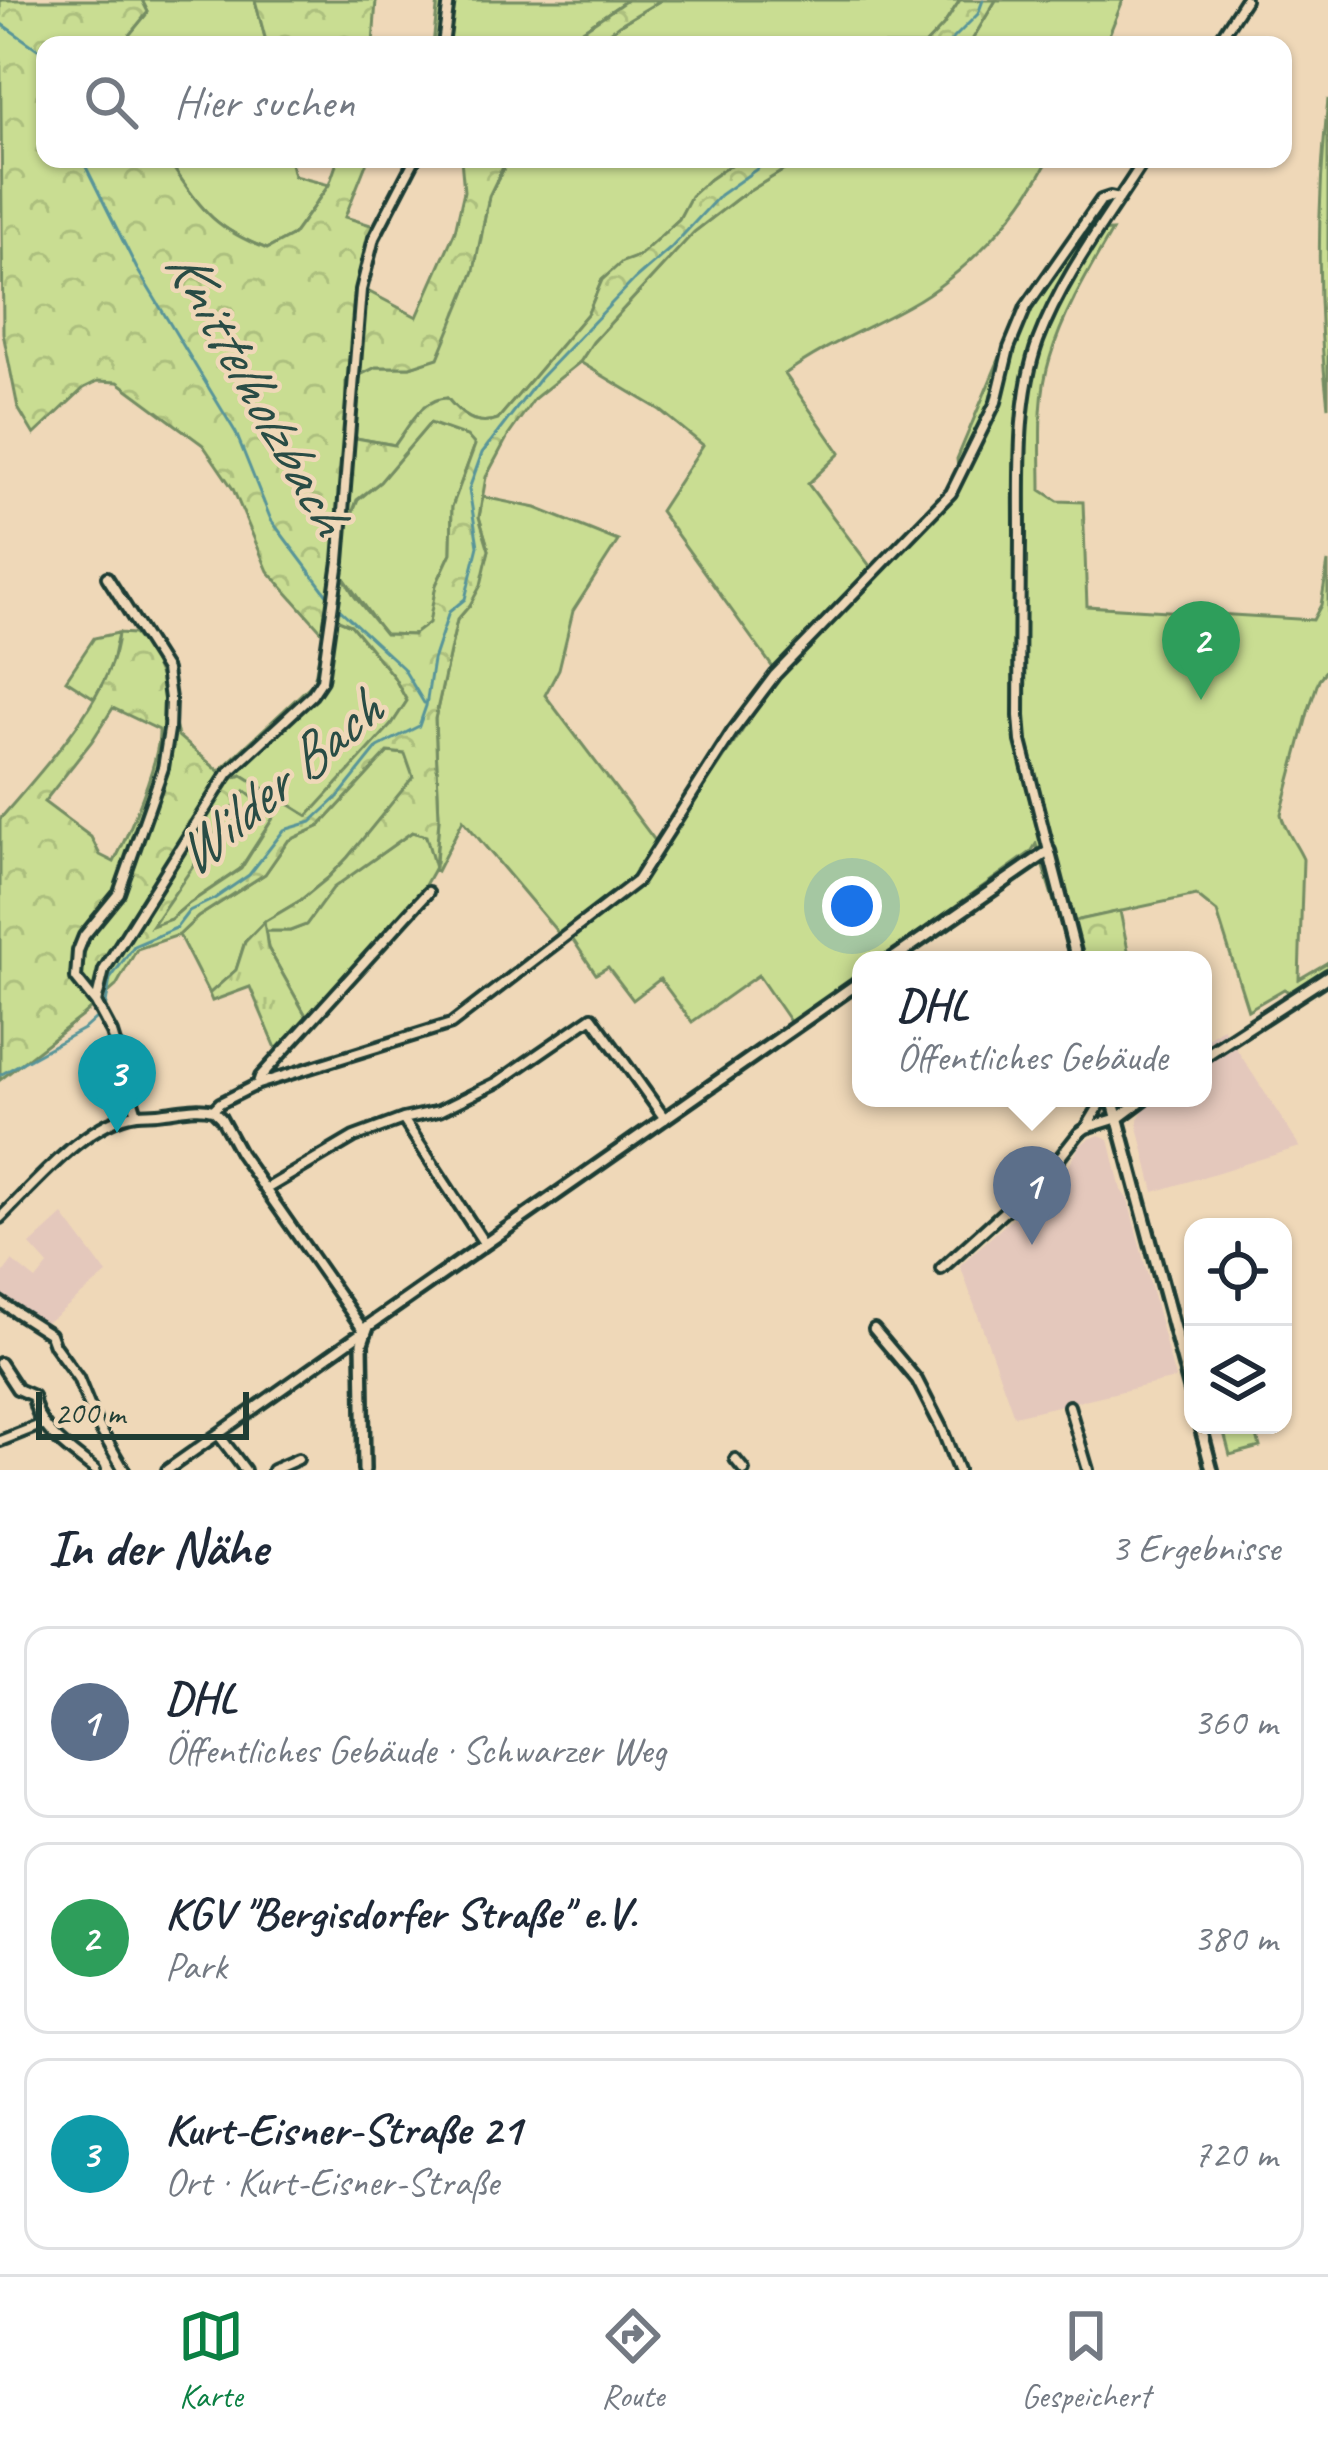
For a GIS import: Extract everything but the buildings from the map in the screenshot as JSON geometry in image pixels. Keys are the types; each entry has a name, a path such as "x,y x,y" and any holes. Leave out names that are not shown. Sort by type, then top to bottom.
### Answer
{"street":[{"path":"444,36 449,0"},
{"path":"1222,36 1245,0"},
{"path":"99,1009 111,955 229,773 322,680 340,561 362,290 374,238 410,168"},
{"path":"1075,951 1027,768 1019,716 1023,419 1037,344 1052,309 1139,168"},
{"path":"213,1110 258,1084 451,1024 638,881 731,732 775,674 951,493 996,402 1026,307 1101,200 1120,199"},
{"path":"107,578 162,662 170,699 167,748 119,893 90,926 78,951 76,978 116,1043 137,1114"},
{"path":"904,951 1049,851"},
{"path":"258,1084 428,892"},
{"path":"1212,1051 1328,976"},
{"path":"167,1470 852,987"},
{"path":"266,1189 343,1142 439,1111 498,1082 592,1017 664,1119"},
{"path":"0,1218 49,1170 106,1125 137,1114 199,1107 213,1110 364,1331 364,1470"},
{"path":"1094,1117 1101,1107"},
{"path":"1112,1107 1184,1365"},
{"path":"941,1269 1050,1170 1074,1138 1133,1107"},
{"path":"1086,1128 1094,1117 1110,1113 1118,1118"},
{"path":"403,1119 484,1243"},
{"path":"0,1302 50,1334 124,1470"},
{"path":"874,1329 917,1380 958,1470"},
{"path":"0,1363 16,1389 33,1396 43,1424 95,1470"},
{"path":"1069,1406 1088,1470"},
{"path":"0,1442 43,1424"},
{"path":"218,1434 245,1470"},
{"path":"1202,1434 1211,1470"},
{"path":"735,1459 745,1470"},
{"path":"273,1470 298,1460"}],"shaded area":[{"path":"1223,1028 1300,1147 1154,1192 1138,1119 1143,1107 1212,1107 1212,1035"},
{"path":"1099,1135 1109,1139 1121,1190 1128,1200 1175,1379 1014,1416 960,1265 1068,1168 1079,1146"},
{"path":"63,1215 107,1274 43,1323 0,1295 0,1277 12,1261 36,1280 48,1265 30,1245"}],"green space":[{"path":"0,0 142,0 148,12 128,36 36,36 36,168 173,168 219,223 267,249 293,235 329,185 335,168 364,168 345,217 374,226 358,286 417,317 455,231 464,191 462,168 503,168 489,196 474,271 438,358 410,367 376,367 346,382 345,436 395,445 423,408 447,398 469,418 498,419 588,313 602,280 622,262 639,256 679,219 691,196 710,179 726,168 787,168 694,232 580,362 535,398 486,477 479,517 489,550 481,585 457,620 435,719 439,818 435,868 426,836 412,832 333,888 306,925 290,931 265,931 264,922 328,878 413,777 405,754 388,752 320,826 288,841 265,874 198,917 179,935 137,949 116,986 0,1080 0,819 89,707 104,682 118,633 134,634 148,650 178,736 229,780 242,775 308,816 392,724 407,701 394,677 351,625 327,615 324,634 268,571 233,489 203,445 118,382 98,381 84,388 34,435 18,408 3,333","holes":["430,423 467,436 475,445 452,507 451,553 436,585 429,623 413,635 385,634 342,575 346,530 357,500 380,482","113,708 159,730 149,778 114,862 100,855 91,837 44,802","245,791 275,815 241,869 171,919 152,926"]},
{"path":"255,0 265,36 128,36 148,12 142,1"},
{"path":"255,0 376,0 374,36 265,36"},
{"path":"438,0 627,0 575,36 434,36"},
{"path":"627,0 661,0 605,36 577,34"},
{"path":"661,0 960,0 934,36 605,36"},
{"path":"960,0 996,0 974,36 934,36"},
{"path":"996,0 1123,0 1109,36 974,36"},
{"path":"1328,99 1328,407 1319,253"},
{"path":"173,168 292,168 294,176 329,185 293,235 267,249 219,223"},
{"path":"504,168 726,168 692,196 679,219 639,256 602,280 588,313 498,419 469,418 447,398 424,406 395,445 344,436 346,382 376,367 410,367 438,357 480,244 489,196"},
{"path":"787,168 1044,168 1006,222 950,278 785,374 840,453 808,484 876,574 960,488 957,459 1008,338 1084,233 1112,231 1077,293 1050,358 1041,407 1041,490 1058,501 1083,502 1087,606 1313,620 1321,605 1328,562 1328,668 1319,679 1308,712 1281,814 1303,859 1299,979 1328,962 1328,969 1295,990 1284,989 1248,1010 1217,912 1196,895 1062,928 1036,844 893,951 852,951 852,980 791,1023 758,975 692,1022 660,979 633,1000 608,967 596,974 567,931 560,935 463,820 419,896 309,1021 268,948 265,931 290,931 305,925 332,888 412,832 426,836 436,864 435,719 457,620 470,605 489,550 479,517 483,497 536,508 618,541 573,611 559,669 545,695 662,850 779,676 660,511 703,445 660,410 580,362 694,232"},
{"path":"430,423 468,436 475,445 452,507 451,553 436,585 430,623 413,635 384,634 342,575 346,529 358,500 380,482"},
{"path":"327,615 351,625 394,677 407,701 309,817 242,775 230,780 218,772 314,682"},
{"path":"118,633 110,671 94,698 66,680 94,638"},
{"path":"388,752 405,754 414,777 328,878 264,922 245,941 236,970 209,994 179,935 198,917 265,874 288,841 320,826"},
{"path":"245,791 275,815 240,869 171,919 150,927"},
{"path":"1120,911 1128,951 1067,951 1062,928"},
{"path":"264,922 268,948 309,1021 279,1055 250,987 212,1001 209,994 236,970 245,942"},
{"path":"1224,1434 1256,1434 1260,1447 1230,1455"}],"waterway":[{"name":"Wilder Bach","path":"956,36 978,14 983,0"},
{"name":"Knittelholzbach","path":"0,23 36,48"},
{"name":"Knittelholzbach","path":"86,168 137,269 236,433 271,520 328,596"},
{"name":"Wilder Bach","path":"0,1075 85,1028 105,1010 110,979 134,946 176,928 189,911 249,875 284,830 311,822 338,797 378,747 419,726 433,660 449,612 465,599 478,546 469,489 482,453 540,378 634,280 720,195 758,168"},
{"name":"Knittelholzbach","path":"337,607 403,668 424,703"}],"place":[{"name":"KGV \"Bergisdorfer Straße\" e.V.","path":"1201,700"},
{"name":"Kurt-Eisner-Straße 21","path":"117,1133"},
{"name":"DHL","path":"1032,1245"}]}
